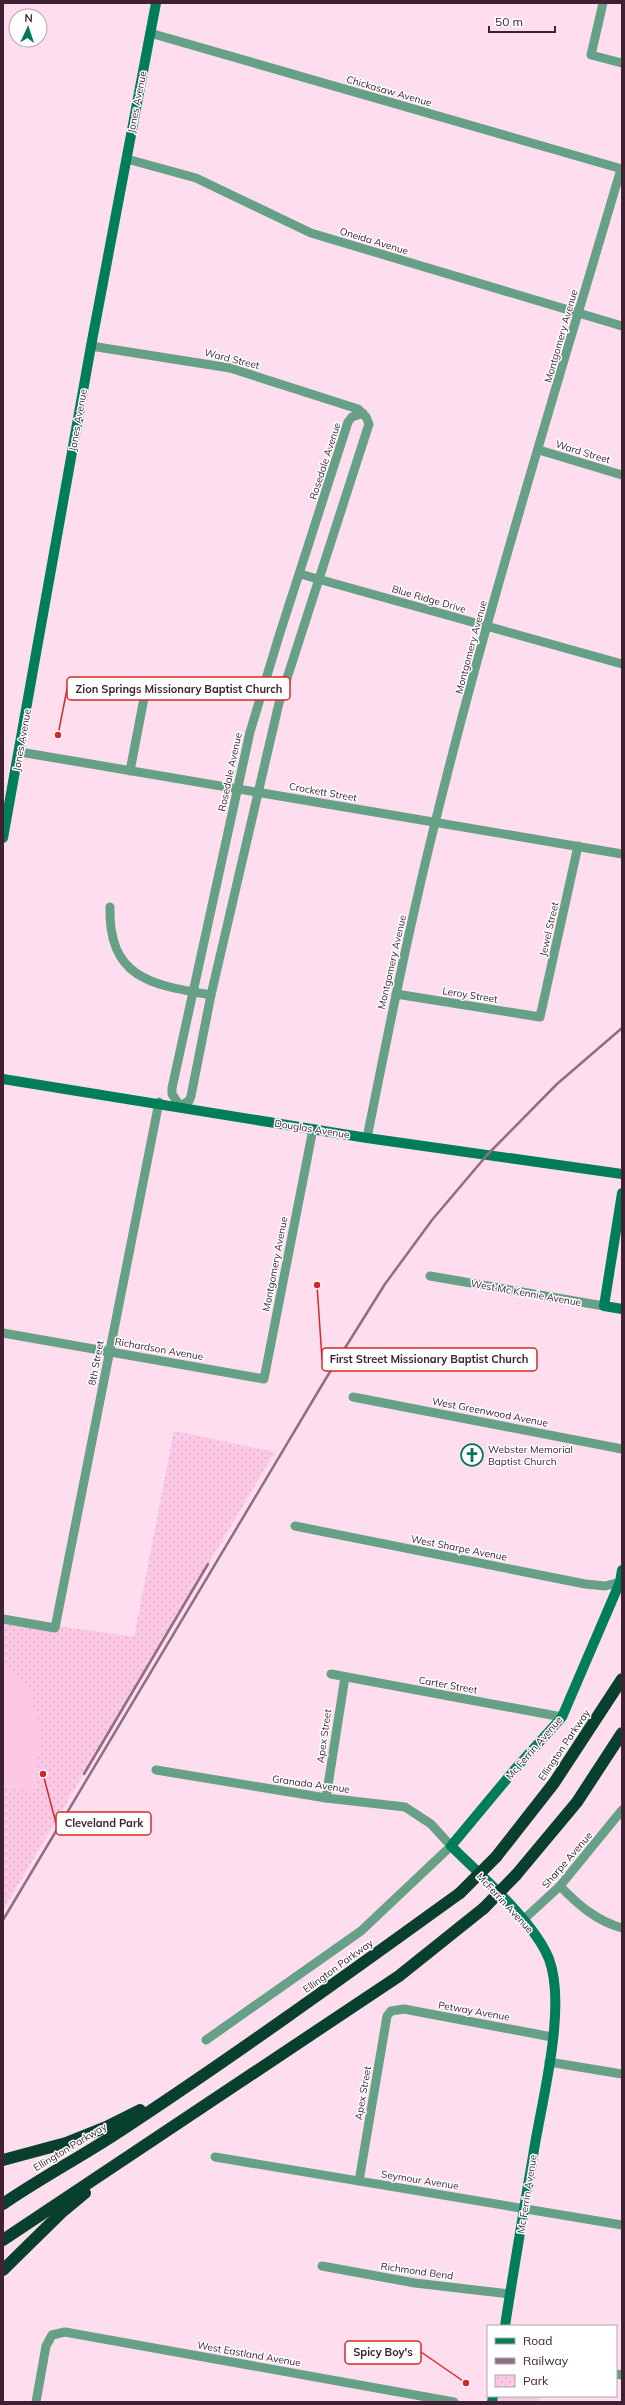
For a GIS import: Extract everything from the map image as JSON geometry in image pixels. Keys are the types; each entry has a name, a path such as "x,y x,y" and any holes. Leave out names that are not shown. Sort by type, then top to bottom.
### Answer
{"highway":[{"name":"Ellington Parkway","path":"3,2204 38,2180 110,2138 182,2088 262,2036 460,1893 496,1857 554,1783 622,1679"},
{"path":"3,2240 399,1976 484,1908 516,1875 577,1802 622,1733"},
{"path":"3,2160 66,2143 99,2130 182,2088"},
{"path":"3,2270 61,2213 129,2157"}],"street":[{"name":"Jones Avenue","path":"3,838 20,752 91,346 156,3"},
{"path":"602,3 591,55 622,62"},
{"name":"Chickasaw Avenue","path":"150,34 622,169"},
{"name":"Oneida Avenue","path":"127,159 196,178 311,233 622,326"},
{"name":"Montgomery Avenue","path":"367,1138 396,994 435,823 487,627 578,314 622,169"},
{"name":"Ward Street","path":"91,346 230,368 350,406 363,413"},
{"path":"180,1106 189,1101 191,1096 211,996 279,703 317,579 369,427 363,413"},
{"name":"Rosedale Avenue","path":"180,1106 172,1094 172,1088 238,788 262,690 348,422 352,417 363,413"},
{"name":"Ward Street","path":"538,450 622,475"},
{"name":"Blue Ridge Drive","path":"300,574 622,664"},
{"path":"130,770 145,693"},
{"name":"Crockett Street","path":"20,752 622,854"},
{"name":"Jewel Street","path":"540,1017 578,846"},
{"path":"110,907 111,937 119,956 129,968 146,980 211,996"},
{"name":"Leroy Street","path":"396,994 540,1017"},
{"name":"Douglas Avenue","path":"3,1079 159,1102 367,1138 622,1174"},
{"name":"8th Street","path":"3,1619 55,1628 159,1102"},
{"name":"Montgomery Avenue","path":"264,1379 313,1129"},
{"path":"604,1306 622,1193"},
{"name":"West Mc Kennie Avenue","path":"430,1276 622,1309"},
{"name":"Richardson Avenue","path":"3,1333 264,1379"},
{"name":"West Greenwood Avenue","path":"354,1397 622,1449"},
{"name":"West Sharpe Avenue","path":"295,1526 585,1584 606,1586 620,1582"},
{"name":"Mc Ferrin Avenue","path":"451,1846 516,1768 562,1717 620,1582 622,1570"},
{"name":"Carter Street","path":"331,1674 562,1717"},
{"name":"Apex Street","path":"326,1798 345,1677"},
{"name":"Granada Avenue","path":"156,1770 326,1798 405,1807 431,1824 451,1846"},
{"name":"Sharpe Avenue","path":"523,1920 560,1886 619,1820 622,1810"},
{"path":"206,2040 360,1931 451,1846"},
{"name":"McFerrin Avenue","path":"451,1846 523,1920 540,1942 549,1960 555,1984 555,2012 549,2062"},
{"path":"560,1886 575,1902 595,1916 609,1924 622,1928"},
{"name":"Petway Avenue","path":"391,2011 397,2008 404,2009 552,2037"},
{"name":"Apex Street","path":"359,2181 387,2016 391,2011"},
{"path":"549,2062 622,2074"},
{"name":"Mc Ferrin Avenue","path":"505,2325 549,2062"},
{"name":"Seymour Avenue","path":"215,2157 622,2225"},
{"name":"Richmond Bend","path":"322,2266 415,2283 510,2294"},
{"name":"West Eastland Avenue","path":"36,2402 46,2346 52,2335 65,2332 454,2402"}],"shaded area":[{"path":"493,2397 540,2397 539,2402 492,2402"}],"green space":[{"path":"174,1431 275,1452 3,1910 3,1618 134,1637"},
{"path":"3,1666 29,1686 40,1734 34,1791 3,1786"}],"railway":[{"path":"3,1920 325,1380 385,1284 432,1220 487,1155 557,1084 622,1028"},
{"path":"84,1774 208,1564"}],"place":[{"name":"Zion Springs Missionary Baptist Church","path":"58,735"},
{"name":"First Street Missionary Baptist Church","path":"317,1285"},
{"name":"Webster Memorial Baptist Church","path":"472,1455"},
{"name":"Cleveland Park","path":"43,1774"},
{"name":"Spicy Boy's","path":"466,2383"}]}
